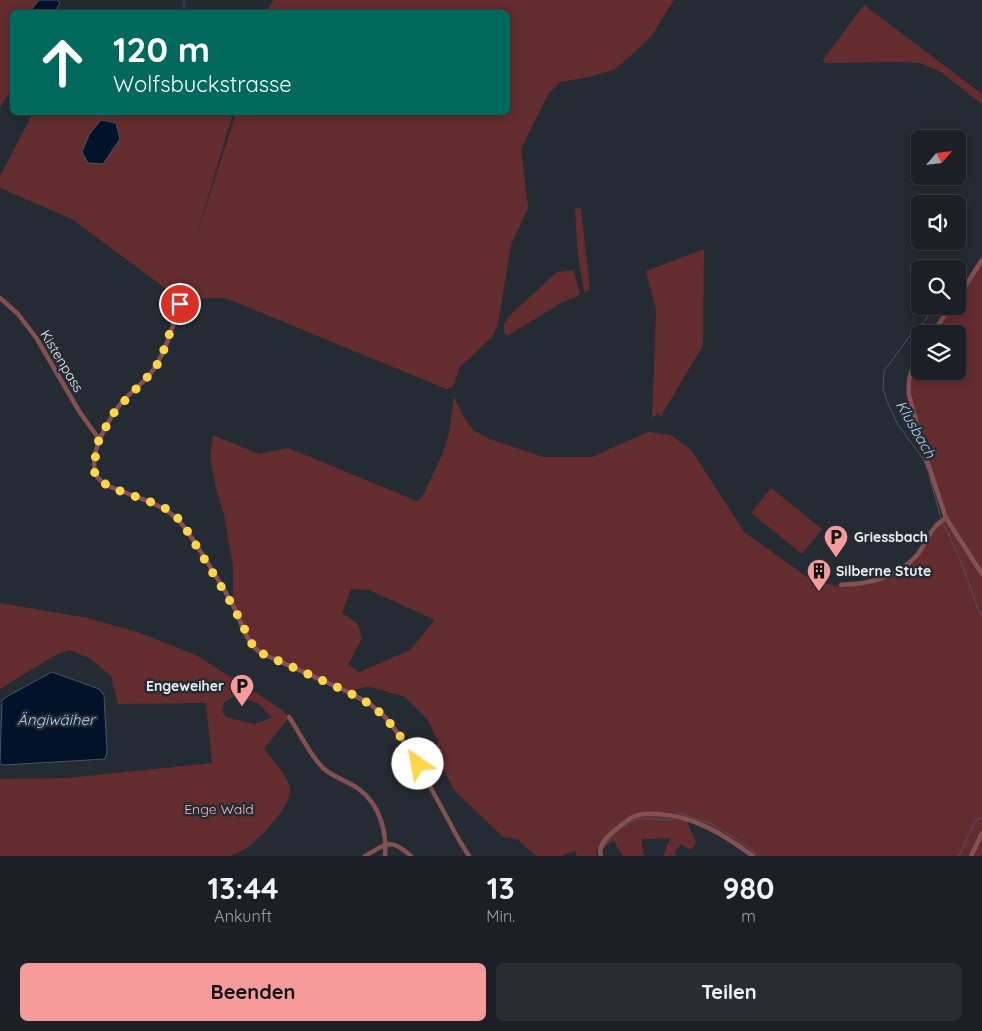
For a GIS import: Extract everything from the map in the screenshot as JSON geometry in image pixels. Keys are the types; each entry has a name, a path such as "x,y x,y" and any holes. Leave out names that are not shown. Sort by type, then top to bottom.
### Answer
{"street":[{"path":"966,285 982,260"},
{"name":"Kistenpass","path":"0,298 18,314 37,339 99,439"},
{"path":"180,304 167,343 154,370 115,411 99,439 93,469 97,477 112,488 159,505 172,512 183,524 233,606 254,648 261,653 348,692 370,704 385,717 418,764 459,840 470,856"},
{"path":"911,369 909,395 926,458 946,518 982,574"},
{"path":"841,585 880,579 907,564 919,553 935,525 946,518"},
{"path":"289,716 325,770 360,790 366,796 380,817 386,846 385,856"},
{"path":"602,856 600,850 604,840 629,819 646,814 665,814 700,823 753,856"},
{"path":"971,856 982,833"},
{"path":"365,856 379,848 393,844 398,845 411,856"}],"green space":[{"path":"0,0 39,0 32,10 10,10 10,90 0,108"},
{"path":"274,0 674,0 652,35 614,70 560,82 548,94 521,149 528,208 511,245 498,324 492,337 460,367 453,387 446,389 228,299 204,298 180,304 184,277 177,297 72,219 0,188 0,176 32,115 231,115 232,117 195,240 235,115 510,115 510,10 266,10"},
{"path":"864,5 982,94 982,104 941,72 920,63 824,63 823,60"},
{"path":"581,208 590,290 584,292 578,256 575,209"},
{"path":"704,249 703,345 660,418 659,413 652,418 656,310 646,271"},
{"path":"982,262 982,856 753,856 735,843 686,819 696,843 691,850 681,844 675,852 675,856 663,856 670,838 642,839 645,856 623,856 614,841 596,850 597,856 577,856 575,851 561,856 536,856 517,839 503,837 454,790 435,753 438,741 427,719 405,697 368,686 348,692 253,648 233,606 233,565 224,515 210,458 213,435 259,454 288,448 417,501 422,497 442,455 449,433 454,397 463,416 474,431 490,439 543,457 592,457 648,432 671,435 692,451 744,532 810,579 840,587 871,584 914,562 927,539 944,521 910,394 911,376 911,380 966,380 966,325 941,325 947,315 966,315 966,287","holes":["351,589 369,590 435,620 410,650 359,672 348,665 362,638 357,623 342,613"]},
{"path":"573,270 580,293 578,296 561,303 507,336 504,333 504,324 508,317 557,272"},
{"path":"771,488 822,529 802,554 751,513"},
{"name":"Enge Wald","path":"0,603 88,618 140,633 196,655 281,709 289,717 264,749 289,783 289,795 286,804 274,822 251,845 230,856 0,856 0,779 68,778 212,763 206,703 118,704 111,676 89,658 69,650 54,656 0,689","holes":["233,697 258,703 272,718 254,724 226,717 222,711 224,702"]}],"water":[{"path":"39,0 57,0 60,3 55,10 32,10"},
{"path":"101,120 116,123 120,139 103,164 88,163 82,152 89,135"},
{"name":"Ängiwäiher","path":"52,672 99,689 104,695 107,752 105,759 0,764 2,701"}],"waterway":[{"path":"184,0 184,10"},
{"name":"Klusbach","path":"928,315 925,321 915,329 884,371 883,389 897,423 923,459 928,471"},
{"name":"Klusbach","path":"929,475 941,518"},
{"name":"Klusbach","path":"944,525 962,564 982,616"},
{"name":"Klusbach","path":"676,812 712,824 760,856"},
{"name":"Klusbach","path":"959,856 975,822 982,816"},
{"name":"Klusbach","path":"603,849 617,832 631,822 644,819 673,820"}],"place":[{"name":"Griessbach","path":"836,558"},
{"name":"Silberne Stute","path":"819,592"},
{"name":"Engeweiher","path":"242,707"}],"route":[{"path":"180,304 167,343 154,370 115,411 99,439 93,469 97,477 112,488 159,505 172,512 183,524 197,546 233,606 254,648 370,704 385,717 418,764"}]}
